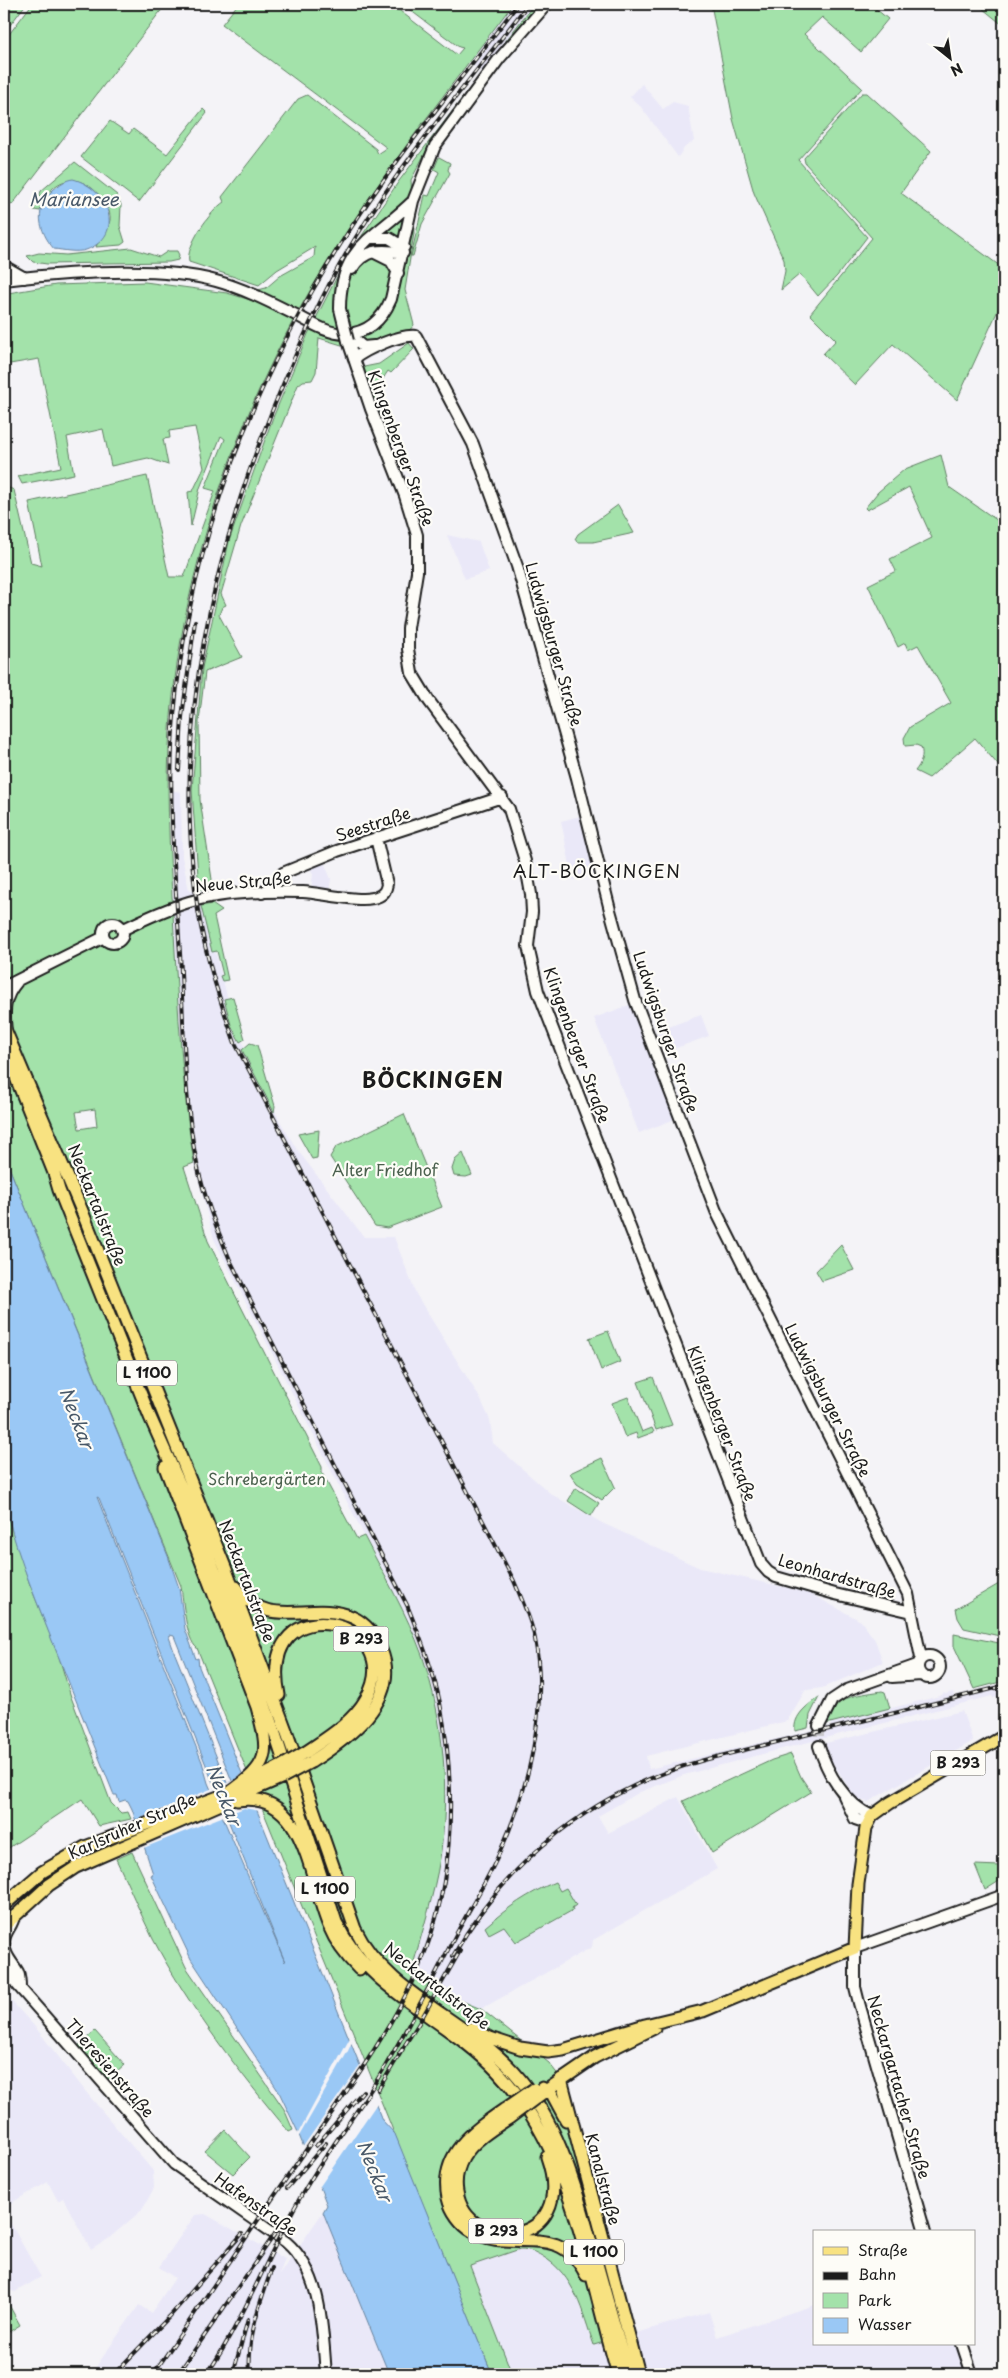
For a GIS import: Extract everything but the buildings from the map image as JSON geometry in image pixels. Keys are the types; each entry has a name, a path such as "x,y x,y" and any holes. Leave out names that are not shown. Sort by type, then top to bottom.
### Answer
{"main road":[{"name":"Neckartalstraße","path":"5,1030 65,1168 225,1567 287,1734 335,1873 362,1942 378,1963 486,2046 513,2070 527,2088 553,2131 579,2198 628,2374"},
{"name":"Neckartalstraße","path":"4,1048 150,1417 185,1496 240,1635 276,1734 336,1922 347,1944 356,1955 399,1995 476,2052 498,2071 534,2120 561,2172 618,2374"},
{"name":"Neckartalstraße","path":"150,1417 174,1495 257,1707 264,1734 265,1750 254,1782 230,1797"},
{"path":"225,1567 238,1589 255,1606 277,1612 324,1611 343,1614 360,1622 378,1642 384,1656 386,1670 377,1702 355,1730 308,1757"},
{"name":"B 293","path":"254,1782 281,1772 308,1757 348,1722 366,1700 374,1671 370,1653 358,1635 348,1628 335,1623 310,1625 290,1637 284,1644 277,1662 275,1678 287,1734"},
{"name":"B 293","path":"869,1822 890,1803 1004,1736"},
{"name":"Neckartalstraße","path":"230,1797 261,1800 276,1806 291,1820 298,1834 328,1925 340,1947 360,1970 379,1984 399,1995"},
{"name":"Karlsruher Straße","path":"4,1905 56,1862 85,1847 118,1841 230,1797"},
{"path":"854,1948 858,1884 869,1822"},
{"name":"Karlsruher Straße","path":"4,1926 60,1877 118,1841"},
{"name":"B 293","path":"441,2012 505,2044 540,2052 563,2050 741,1997 854,1948"},
{"name":"B 293","path":"540,2090 561,2079 594,2057 672,2019"},
{"name":"Neckartalstraße","path":"596,2294 574,2256 565,2250 550,2243 537,2240 496,2240 472,2232 462,2223 450,2204 446,2180 448,2168 455,2152 467,2137 507,2113 619,2034"},
{"name":"Kanalstraße","path":"561,2079 639,2374"},
{"path":"540,2090 562,2111 582,2163"},
{"name":"Neckartalstraße","path":"507,2113 471,2147 457,2171 456,2184 461,2206 466,2214 481,2226 505,2233 531,2229 541,2222 550,2208 554,2192 551,2168 534,2120"}],"street":[{"path":"4,280 75,273 153,273 216,281 251,294 316,326 345,334 356,332 377,321 385,312 391,299 414,201 434,146 499,59 547,4"},
{"name":"Klingenberger Straße","path":"414,201 362,243 346,269 340,294 354,359 371,409 405,496 417,535 417,572 408,642 409,664 414,679 510,809 522,849 531,894 528,946 538,991 759,1560"},
{"path":"370,238 389,238 403,250"},
{"path":"344,309 352,270 357,262 372,251 403,250"},
{"path":"372,251 391,261 398,273"},
{"path":"4,266 25,278"},
{"name":"Ludwigsburger Straße","path":"354,359 378,346 408,335 416,336 473,444 519,571 636,1000 716,1211 866,1506 908,1594 920,1666 932,1678 940,1670 938,1659 932,1656 912,1612"},
{"path":"351,340 363,347 378,346"},
{"name":"Seestraße","path":"261,894 275,884 283,873 376,838 502,797"},
{"name":"Neue Straße","path":"4,987 104,937 104,929 110,924 116,925 122,930 153,915 190,902 218,896 292,892 373,898 383,894 387,884 376,838"},
{"path":"5,1030 4,1008 6,998 18,980"},
{"name":"Leonhardstraße","path":"759,1560 768,1572 776,1577 835,1594 912,1612"},
{"path":"819,1726 832,1700 856,1686 920,1666 932,1656"},
{"path":"819,1746 852,1815 869,1822"},
{"path":"854,1948 1004,1895"},
{"path":"14,1916 13,1924 6,1932 4,1943 7,1956 19,1974 20,1988"},
{"name":"Neckargartacher Straße","path":"854,1948 855,1987 858,2003 924,2230"},
{"name":"Theresienstraße","path":"4,1960 6,1974 174,2164 192,2178"},
{"name":"Hafenstraße","path":"192,2178 286,2242 299,2255 314,2285 326,2374"},
{"path":"963,2346 972,2374"}],"shaded area":[{"path":"513,4 534,4 482,72 469,62"},
{"path":"642,84 663,109 673,102 688,106 694,141 685,147 678,157 641,107 630,97"},
{"path":"447,535 479,542 489,571 465,579"},
{"path":"169,790 181,792 182,857 189,890 199,890 235,1026 280,1121 296,1148 364,1237 394,1237 416,1294 481,1400 490,1420 493,1443 551,1494 602,1523 700,1568 809,1593 861,1621 875,1640 883,1662 822,1688 800,1691 805,1691 787,1721 646,1756 649,1769 831,1726 831,1723 940,1696 944,1693 953,1692 954,1696 1004,1683 1004,1695 993,1698 992,1696 684,1775 640,1792 598,1816 608,1833 678,1797 717,1869 593,1940 592,1947 481,2009 457,1999 412,1969 440,1859 445,1811 440,1728 422,1655 408,1622 214,1239 194,1163 187,1119 176,978"},
{"path":"580,816 595,874 573,880 561,821"},
{"path":"324,862 331,879 329,891 311,890 313,874 310,868"},
{"path":"632,1004 675,1119 639,1133 594,1018"},
{"path":"701,1015 709,1036 665,1052 657,1031"},
{"path":"962,1711 973,1741 868,1802 860,1800 852,1793 831,1760 826,1745 826,1743"},
{"path":"4,1993 36,2028 86,2092 153,2171 154,2188 142,2210 108,2239 91,2250 63,2198 58,2201 48,2182 11,2203 4,2190"},
{"path":"323,2212 389,2374 91,2374 139,2305 151,2313 175,2278 159,2267 195,2215 205,2214 285,2259 279,2275"},
{"path":"4,2216 6,2220 8,2219 41,2277 15,2292 4,2289"},
{"path":"521,2249 537,2253 555,2263 572,2284 594,2345 709,2312 717,2337 813,2305 813,2346 959,2346 969,2374 512,2374 469,2266"}],"green space":[{"path":"4,4 26,4 4,33"},
{"path":"32,4 166,4 12,205 4,200 4,41"},
{"path":"238,4 391,4 457,55 463,48 459,47 402,4 513,4 374,191 299,310 258,290 266,288 280,276 314,257 315,247 277,270 259,285 189,262 191,247 195,238 212,212 224,202 222,197 298,99 307,95 376,149 378,154 387,148 222,24"},
{"path":"534,4 541,4 432,140 411,180 414,233 405,290 414,325 407,333 361,351 319,338 316,372 312,380 303,381 298,385 241,526 221,594 226,605 222,607 219,615 242,657 205,672 199,722 200,800 213,886 199,890 192,790 202,668 229,541 272,420 308,334 346,259 399,181"},
{"path":"711,4 870,4 888,19 861,52 822,17 804,34 862,88 798,160 867,237 837,276 818,296 800,274 781,290 785,271 784,260 754,193 733,119"},
{"path":"977,4 1004,4 1004,26"},
{"path":"862,93 867,93 931,151 901,193 1004,269 1004,297 957,400 893,344 855,385 823,354 836,340 810,314 872,238 805,163 804,158"},
{"path":"203,109 207,113 139,202 81,157 110,121 129,134 133,129 167,154"},
{"path":"439,157 450,163 448,170 450,173 422,224 413,256 411,256 425,195 429,196 439,172 434,169"},
{"path":"75,162 117,195 121,205 120,226 125,242 121,245 96,247 109,224 110,213 100,196 82,182 73,180 57,185 44,200 40,211 34,210 41,191"},
{"path":"131,248 159,257 168,251 177,251 179,255 178,260 169,262 47,264 33,262 27,256 39,253 66,255"},
{"name":"Schrebergärten","path":"145,282 227,293 254,301 294,319 246,420 208,526 193,581 174,691 168,769 169,840 181,1048 186,1106 194,1163 184,1167 208,1241 322,1467 322,1473 357,1539 364,1536 395,1595 416,1640 430,1680 436,1705 443,1756 443,1833 440,1858 428,1914 412,1969 457,1999 481,2009 549,2063 566,2085 634,2333 594,2345 576,2295 562,2273 542,2256 532,2251 520,2249 470,2266 512,2374 492,2374 197,1648 190,1637 181,1586 4,1155 4,486 14,490 31,563 42,566 29,502 147,476 169,577 184,577 215,491 205,488 225,439 221,436 200,488 191,526 188,492 193,491 204,468 195,427 169,431 170,438 163,439 168,465 148,458 111,466 103,429 67,437 74,474 22,484 18,476 61,467 39,359 4,365 4,308 8,293 56,285","holes":["95,1109 97,1126 79,1129 76,1112"]},
{"path":"409,343 414,349 391,373 388,371 380,386 377,399 384,428 381,429 371,404 372,395 367,390 359,368 379,364"},
{"path":"941,455 949,487 1004,525 1004,772 975,738 929,778 915,771 921,760 921,747 916,745 905,746 904,738 910,727 951,703 918,645 908,650 905,643 898,647 868,585 896,571 890,559 932,538 909,487 867,510 865,508 878,492 905,469"},
{"path":"618,505 634,533 593,542 577,542 575,539 578,534"},
{"path":"212,904 222,911 214,916 228,980 222,981 220,976 223,975 217,951 212,952 201,906"},
{"path":"233,997 245,1039 240,1042 231,1025 224,999"},
{"path":"250,1043 257,1045 275,1106 274,1112 242,1050"},
{"name":"Alter Friedhof","path":"404,1114 442,1207 387,1228 375,1226 330,1157 336,1147"},
{"path":"319,1130 317,1158 312,1159 298,1134"},
{"path":"463,1153 472,1175 466,1177 454,1176 452,1169 455,1160"},
{"path":"841,1245 854,1270 822,1281 816,1271"},
{"path":"608,1331 620,1362 601,1370 589,1338"},
{"path":"653,1377 672,1425 656,1430 638,1382"},
{"path":"628,1397 642,1432 652,1428 654,1432 638,1438 636,1433 625,1437 612,1403"},
{"path":"602,1458 615,1487 602,1500 577,1484 570,1473"},
{"path":"576,1488 599,1503 591,1516 568,1501"},
{"path":"4,1496 6,1512 30,1585 59,1657 71,1697 111,1803 121,1813 128,1812 131,1819 99,1826 82,1799 4,1851"},
{"path":"1004,1581 1004,1637 964,1628 958,1618 956,1609"},
{"path":"954,1634 1004,1644 1004,1681 974,1689 954,1646"},
{"path":"885,1692 890,1708 826,1724 831,1714 841,1702 855,1696"},
{"path":"819,1697 810,1715 808,1728 795,1731 796,1720 799,1715"},
{"path":"791,1754 801,1777 811,1792 712,1853 683,1801 772,1760"},
{"path":"132,1852 186,1967 284,2109 293,2130 289,2132 234,2063 199,2015 167,1965 148,1929 116,1859"},
{"path":"975,1865 1000,1866 1004,1878 985,1890"},
{"path":"555,1882 560,1891 566,1888 576,1905 572,1908 573,1910 516,1942 504,1926 489,1934 485,1927 527,1896"},
{"path":"95,2031 125,2065 107,2081 77,2047"},
{"path":"225,2130 250,2157 233,2174 205,2151"},
{"path":"4,2296 20,2325 4,2335"}],"water":[{"name":"Mariansee","path":"73,179 85,184 96,192 108,212 109,223 106,234 99,243 82,251 54,249 44,234 40,219 43,204 47,197 67,180"},
{"name":"Neckar","path":"4,1155 168,1556 179,1588 185,1629 196,1659 198,1658 199,1667 382,2120 395,2134 492,2374 389,2374 323,2212 327,2205 297,2130 279,2092 191,1959 151,1875 153,1874 132,1809 128,1801 119,1802 117,1795 114,1795 29,1583 12,1531 4,1496","holes":["97,1497 99,1498 285,1962 208,1783 202,1762","170,1635 174,1636 232,1781 227,1783 175,1654"]}],"pier":[{"path":"244,1771 260,1811 244,1808 141,1849 134,1821 213,1788 216,1794 214,1788 236,1779"},
{"path":"351,2036 353,2040 348,2051 298,2138 297,2135"},
{"path":"362,2062 378,2102 318,2189 302,2148"}],"tunnel":[{"path":"819,1726 819,1746"}],"railway":[{"path":"153,2374 361,2069 401,2005 426,1949 437,1915 444,1881 450,1809 446,1738 440,1703 430,1665 417,1629 407,1605 230,1260 207,1201 197,1164 189,1113 185,1059 171,775 174,716 182,654 193,592 209,531 229,471 252,412 278,354 308,299 360,213 426,122 518,4"},
{"path":"207,2374 236,2326 299,2200 387,2063 494,1866 519,1803 533,1749 537,1721 539,1693 535,1639 529,1617 514,1581 235,1043 216,986 201,928 195,889 190,828 190,767 194,706 203,646 216,586 231,526 250,468 290,367 310,322 356,237 418,147 528,4"},
{"path":"179,770 182,717 195,621"},
{"path":"453,1956 475,1921 500,1889 528,1859 559,1832 592,1809 627,1789 665,1773 704,1760 1004,1686"},
{"path":"399,2054 460,1951"},
{"path":"378,2090 403,2049"},
{"path":"316,2146 363,2091"},
{"path":"287,2188 326,2143"},
{"path":"178,2374 279,2228"},
{"path":"114,2374 171,2315 242,2234"},
{"path":"250,2374 252,2333 272,2268"},
{"path":"233,2374 248,2319"}],"district":[{"name":"ALT-BÖCKINGEN","path":"597,872"},
{"name":"BÖCKINGEN","path":"433,1081"}]}
